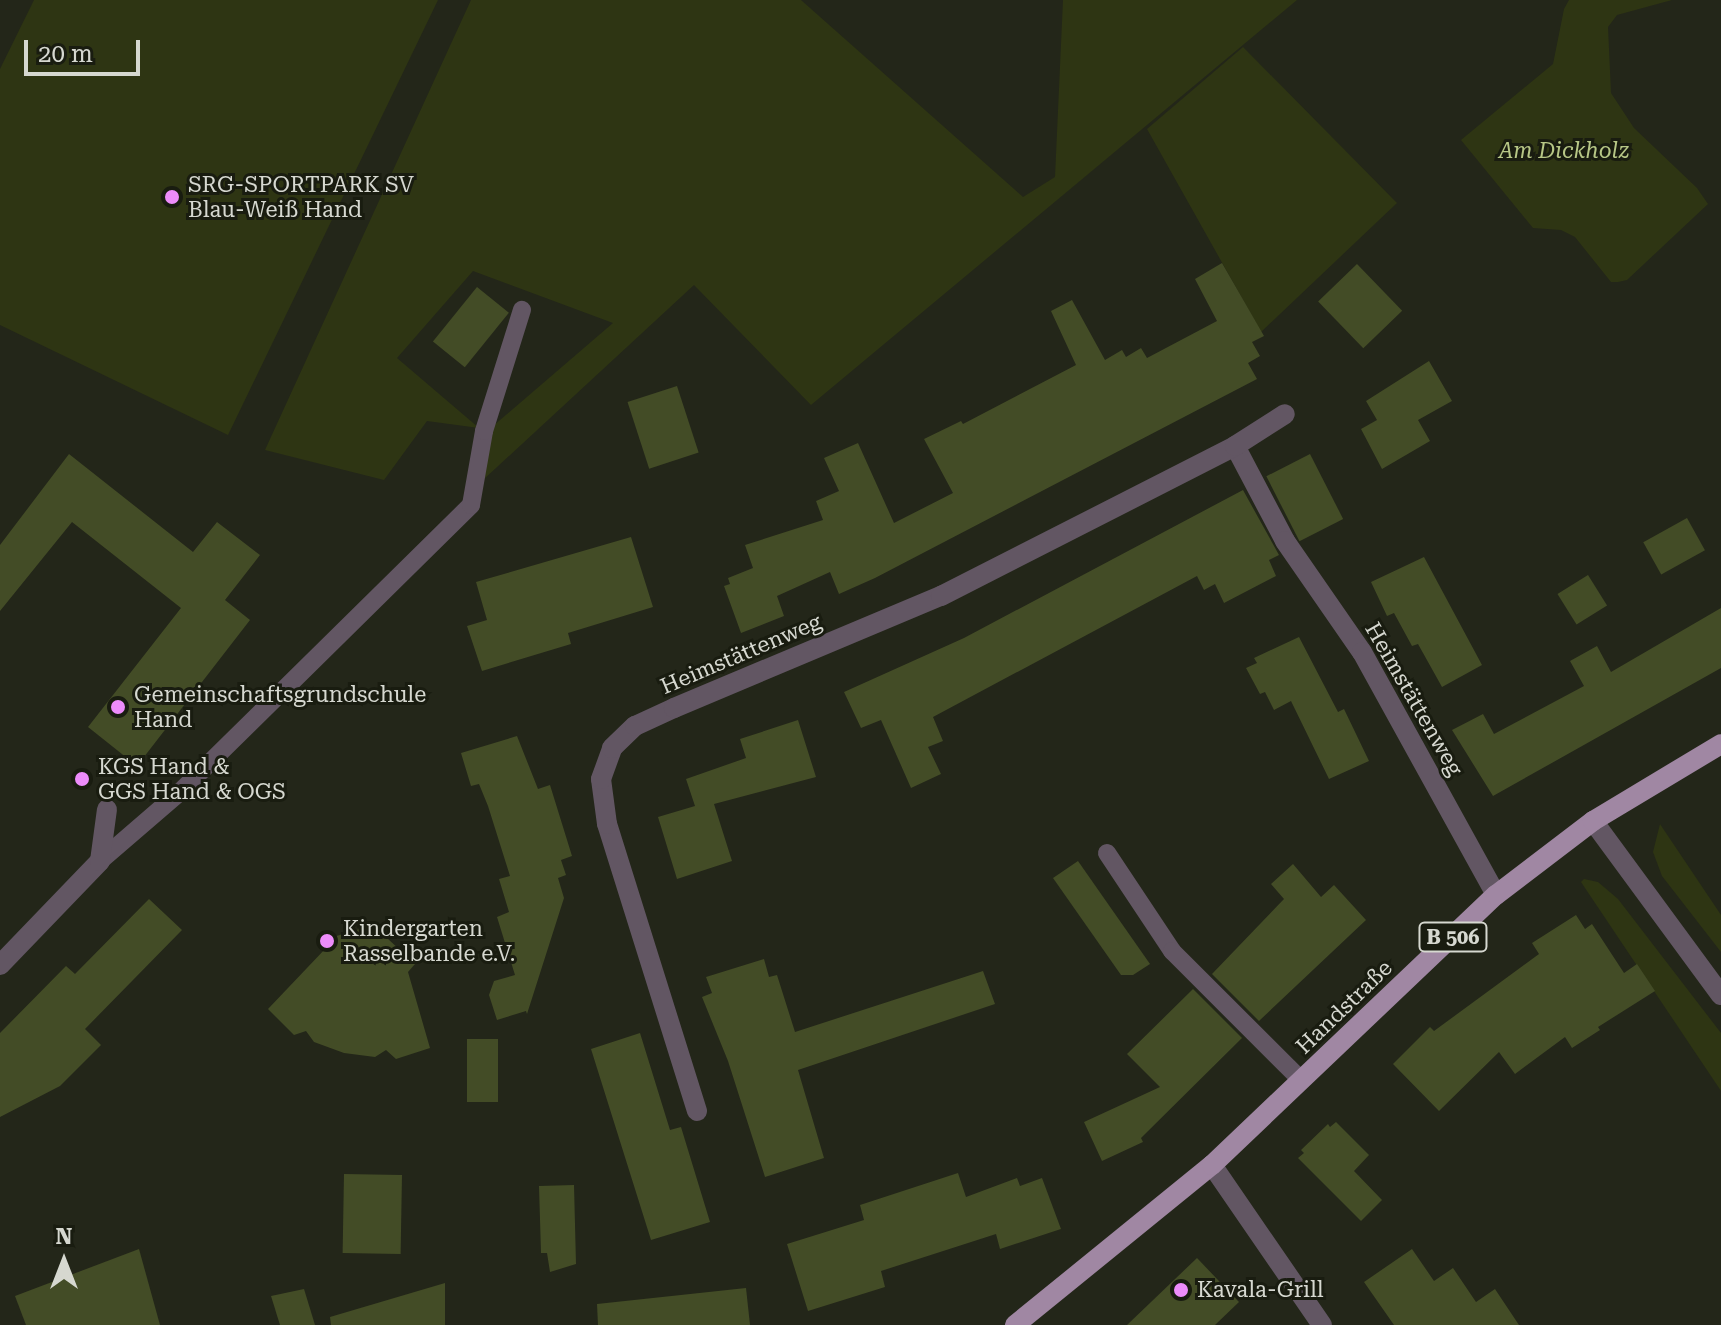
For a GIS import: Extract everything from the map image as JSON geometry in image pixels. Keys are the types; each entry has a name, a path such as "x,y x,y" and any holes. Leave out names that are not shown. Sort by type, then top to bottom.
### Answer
{"main road":[{"name":"Handstraße","path":"1015,1325 1212,1165 1496,895 1593,821 1721,744"}],"street":[{"name":"Heimstättenweg","path":"697,1111 607,824 601,779 612,748 635,726 941,596 1235,446 1285,414"},
{"name":"Heimstättenweg","path":"1235,446 1285,541 1362,652 1496,895"},
{"path":"0,965 100,861 107,809"},
{"path":"1593,821 1721,995"},
{"path":"1212,1165 1322,1325"}],"lane":[{"path":"100,861 192,780 471,505 484,431 522,310"},
{"path":"1107,853 1172,951 1301,1080"}],"green space":[{"name":"SRG-SPORTPARK SV Blau-Weiß Hand","path":"34,0 438,0 228,435 0,325 0,69"},
{"path":"471,0 801,0 1023,197 1055,177 1063,0 1297,0 811,405 694,285 483,480 493,426 613,323 473,271 397,358 479,428 427,421 384,480 265,450"},
{"name":"Am Dickholz","path":"1569,0 1672,0 1617,15 1608,27 1611,93 1634,128 1697,188 1708,204 1627,280 1618,282 1611,282 1575,237 1561,230 1533,228 1461,140 1553,64 1564,9"},
{"path":"1243,47 1397,203 1261,332 1147,129"},
{"path":"1660,824 1721,915 1721,952 1662,876 1653,852"},
{"path":"1584,879 1598,882 1618,899 1721,1033 1721,1091 1581,882"}],"building":[{"path":"1222,263 1264,336 1252,342 1260,356 1248,363 1257,379 875,578 839,594 830,572 777,596 784,616 741,633 724,586 730,584 728,578 753,568 745,545 823,520 816,501 839,491 824,458 858,443 894,523 953,493 924,439 961,421 963,424 1076,365 1051,311 1072,300 1105,360 1122,350 1126,357 1141,348 1147,358 1217,321 1195,279"},
{"path":"1357,264 1402,311 1363,348 1318,302"},
{"path":"477,287 509,313 465,367 433,341"},
{"path":"1429,361 1452,401 1418,420 1430,441 1382,469 1361,429 1377,420 1366,401"},
{"path":"677,386 699,453 649,469 628,402"},
{"path":"69,454 193,552 217,522 260,555 225,600 250,620 137,766 88,727 181,608 72,522 0,611 0,545"},
{"path":"1310,454 1343,519 1299,541 1266,476"},
{"path":"1243,490 1279,555 1269,560 1276,576 1224,603 1215,584 1204,590 1197,576 933,717 943,741 928,747 941,774 911,788 881,720 861,728 844,692 964,638"},
{"path":"1687,518 1705,550 1661,575 1643,542"},
{"path":"631,537 653,607 568,633 571,644 482,671 467,626 487,620 476,582"},
{"path":"1424,557 1482,665 1442,687 1418,644 1412,646 1394,613 1387,616 1371,582"},
{"path":"1588,575 1607,606 1577,625 1557,594"},
{"path":"1721,608 1721,668 1493,796 1452,730 1483,714 1494,734 1584,686 1570,661 1597,646 1611,672"},
{"path":"1299,637 1338,712 1344,709 1369,761 1329,779 1291,701 1274,710 1265,692 1260,694 1246,668 1257,663 1254,658"},
{"path":"798,720 816,777 714,804 732,861 677,879 658,817 695,806 686,779 746,758 740,739"},
{"path":"517,736 538,789 550,785 572,856 561,860 566,875 558,878 564,898 527,1014 526,1011 497,1020 489,995 494,981 515,975 497,917 509,912 499,879 510,876 488,806 479,784 471,786 461,753"},
{"path":"1078,861 1150,964 1133,975 1121,975 1053,878"},
{"path":"1293,864 1321,897 1334,885 1366,920 1259,1021 1212,974 1284,899 1271,884"},
{"path":"149,899 182,930 85,1029 101,1045 60,1086 0,1117 0,1033 66,966 75,974"},
{"path":"1576,915 1585,929 1592,924 1624,973 1637,964 1655,991 1598,1027 1600,1030 1572,1048 1565,1037 1515,1074 1499,1052 1439,1111 1393,1064 1430,1027 1434,1031 1539,954 1532,943"},
{"path":"373,925 415,964 408,972 430,1048 396,1059 386,1050 375,1057 344,1053 314,1042 306,1031 294,1035 268,1009 326,948 323,940"},
{"path":"764,959 769,977 777,975 795,1032 983,971 995,1004 798,1070 824,1158 765,1177 728,1061 702,997 712,993 706,977"},
{"path":"1193,989 1242,1038 1141,1138 1143,1142 1102,1161 1084,1122 1160,1087 1127,1054"},
{"path":"640,1033 670,1130 681,1127 710,1222 651,1240 591,1049"},
{"path":"467,1039 498,1039 498,1102 467,1102"},
{"path":"1336,1122 1369,1155 1354,1171 1382,1200 1361,1221 1298,1158 1304,1153 1301,1150 1328,1124 1330,1127"},
{"path":"958,1173 966,1197 1017,1178 1020,1186 1042,1178 1061,1229 1000,1249 996,1234 881,1271 885,1287 808,1311 787,1244 864,1220 860,1205"},
{"path":"344,1174 402,1175 401,1254 343,1253"},
{"path":"574,1185 576,1264 550,1272 547,1253 541,1253 539,1186"},
{"path":"139,1249 160,1325 26,1325 15,1296"},
{"path":"1412,1249 1434,1281 1453,1268 1476,1302 1495,1289 1519,1325 1394,1325 1364,1282"},
{"path":"1197,1258 1239,1302 1215,1325 1127,1325"},
{"path":"445,1283 445,1325 331,1325 330,1317"},
{"path":"746,1288 750,1325 598,1325 597,1304"},
{"path":"304,1289 315,1325 280,1325 271,1296"}],"place":[{"name":"SRG-SPORTPARK SV Blau-Weiß Hand","path":"172,197"},
{"name":"Gemeinschaftsgrundschule Hand","path":"118,707"},
{"name":"KGS Hand & GGS Hand & OGS","path":"82,779"},
{"name":"Kindergarten Rasselbande e.V.","path":"327,941"},
{"name":"Kavala-Grill","path":"1181,1290"}]}
